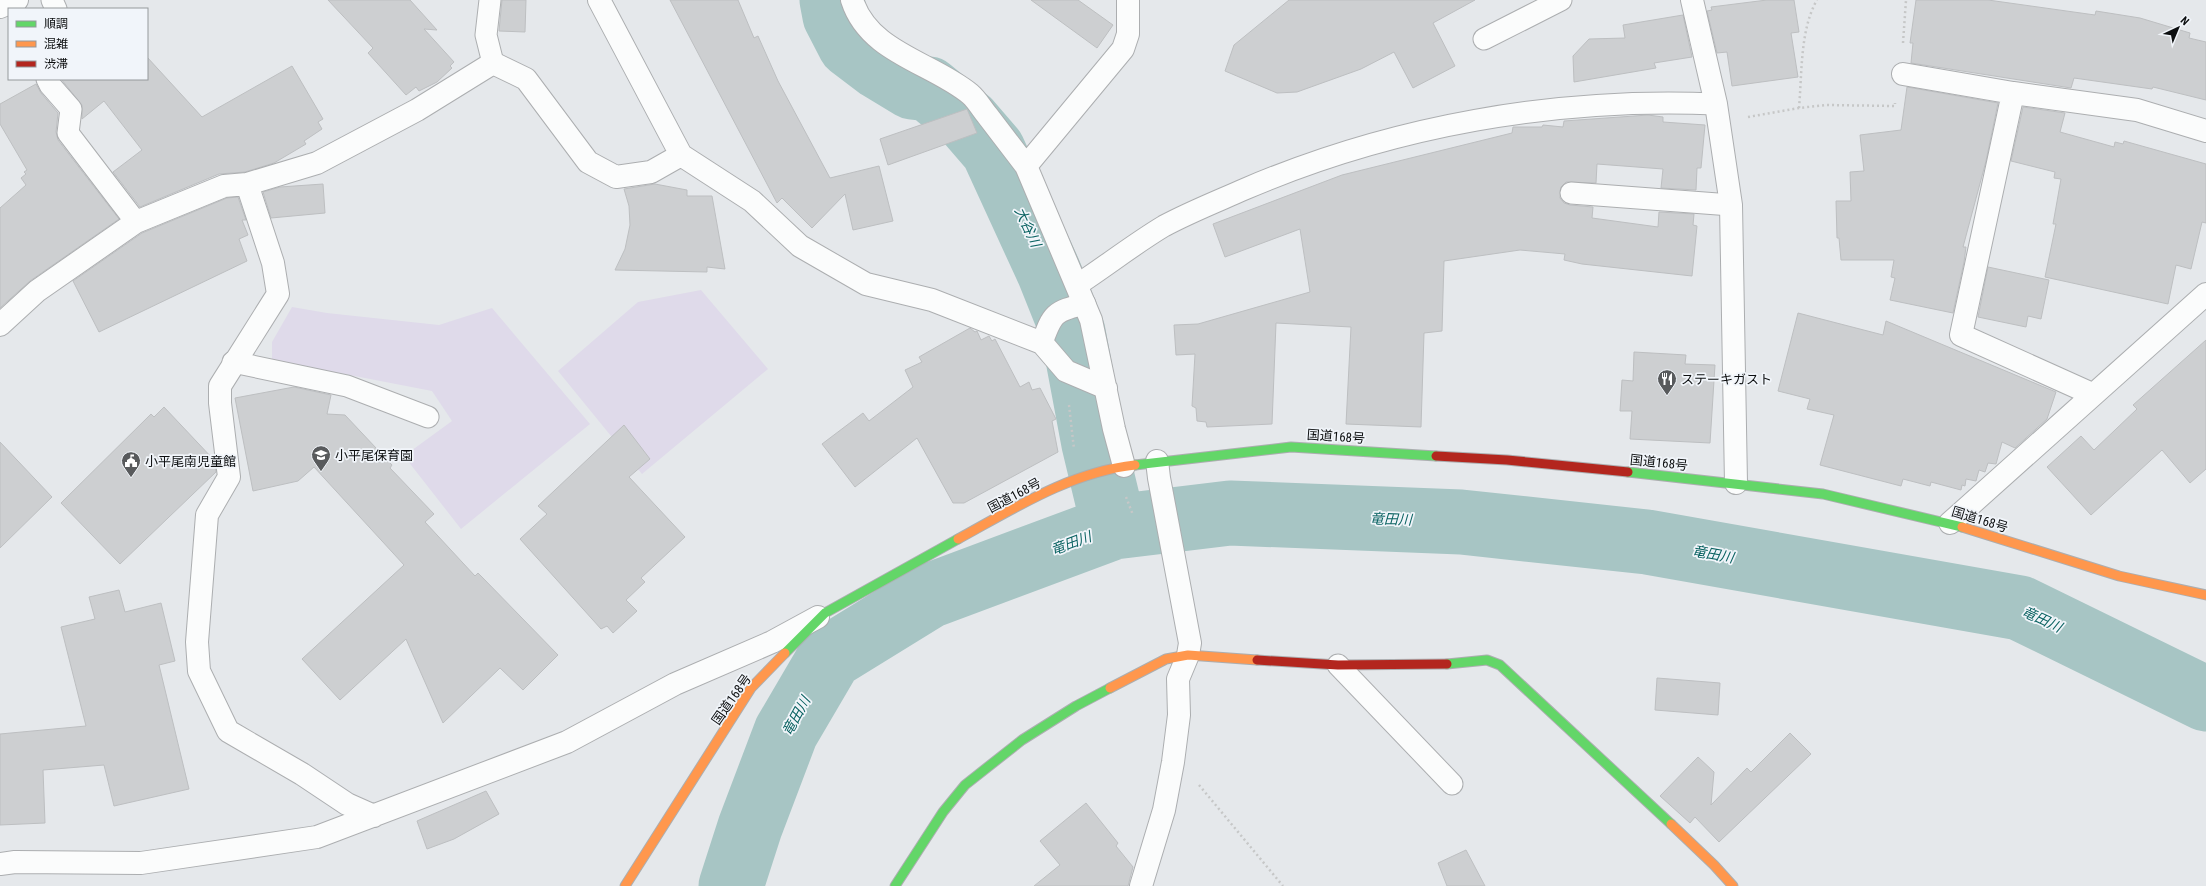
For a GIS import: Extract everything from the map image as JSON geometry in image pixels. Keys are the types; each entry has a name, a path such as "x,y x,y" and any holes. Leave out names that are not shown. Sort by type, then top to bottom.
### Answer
{"main road":[{"name":"国道168号","path":"625,886 751,688 825,613 1040,494 1079,479 1117,468 1158,469 1291,447 1507,460 1736,482 1823,494 1950,523 2119,576 2167,588 2206,594"},
{"path":"895,886 943,812 965,786 1022,740 1076,706 1166,659 1189,649 1338,665 1430,665 1487,660 1500,666 1714,865 1733,886"}],"street":[{"path":"0,7 17,0"},
{"path":"599,0 681,155 752,201 800,246 866,284 932,300 1042,343 1066,371 1106,388"},
{"path":"852,0 857,16 871,32 914,63 946,77 971,95 1026,166 1079,298 1091,320 1114,429 1117,468"},
{"path":"1026,166 1123,49 1128,34 1128,0"},
{"path":"1692,0 1717,113 1731,205 1736,482"},
{"path":"0,325 37,291 136,222 224,186 247,184 317,163 417,110 493,63 526,78 588,162 616,177 651,172 681,155"},
{"path":"1902,74 2014,93 2137,110 2206,131"},
{"path":"2014,93 1961,336 2092,394"},
{"path":"247,184 273,264 278,294 233,362 220,386 220,403 229,477 208,515 197,642 199,671 228,731 302,774 347,804 374,816"},
{"path":"1950,523 2092,394 2206,294"},
{"path":"1141,886 1164,810 1174,762 1179,715 1178,679 1189,649 1158,469"},
{"path":"0,864 15,862 141,863 317,838 567,742 675,684 772,642 825,613"}],"lane":[{"path":"490,0 486,35 493,63"},
{"path":"1484,39 1561,0"},
{"path":"48,80 50,85 71,109 68,133 136,222"},
{"path":"1042,343 1049,321 1055,314 1079,298 1165,226 1213,203 1285,172 1367,146 1492,116 1557,109 1669,102 1717,113"},
{"path":"1570,193 1731,205"},
{"path":"233,362 347,386 428,417"},
{"path":"1338,665 1452,784"}],"path":[{"path":"1799,108 1805,35 1810,11 1817,0"},
{"path":"1717,113 1826,105 1895,106 1902,74 1901,60 1906,0"},
{"path":"1174,762 1194,779 1283,886"}],"shaded area":[{"path":"701,290 768,369 642,474 558,371 638,302"},
{"path":"292,307 327,313 439,325 492,308 590,424 461,529 404,456 452,421 432,391 272,360 272,342"}],"building":[{"path":"328,0 410,0 437,30 424,29 454,62 450,66 452,68 437,82 419,91 416,87 406,95 368,53 373,48"},
{"path":"502,0 526,0 525,32 499,31"},
{"path":"670,0 738,0 754,38 758,36 778,81 830,178 879,166 893,221 853,230 845,194 812,228 782,198 777,203"},
{"path":"1031,0 1078,0 1113,25 1097,48"},
{"path":"1289,0 1475,0 1433,23 1455,66 1413,88 1394,52 1361,69 1297,92 1277,93 1225,71 1234,45"},
{"path":"1767,0 1794,0 1799,32 1791,33 1798,77 1732,86 1727,52 1717,53 1707,11 1712,10 1711,7"},
{"path":"1916,0 1988,0 2095,15 2096,11 2140,18 2190,33 2189,38 2206,42 2206,100 2153,87 2152,89 2074,78 2071,88 1911,63 1913,43 1910,43"},
{"path":"1683,15 1692,57 1654,63 1656,68 1574,82 1573,56 1589,39 1625,38 1623,25"},
{"path":"148,58 202,117 292,66 323,119 318,122 322,129 304,141 306,144 274,163 245,172 219,174 140,207 113,172 142,150 104,101 82,119 82,105 62,80 148,80"},
{"path":"36,84 41,93 58,113 56,132 58,140 119,219 30,281 0,308 0,208 26,185 21,178 26,174 24,172 27,170 0,124 0,104"},
{"path":"1907,87 1998,103 1986,161 1963,247 1966,247 1964,262 1953,313 1890,300 1895,278 1891,277 1894,260 1841,260 1839,238 1837,238 1836,201 1851,201 1850,172 1864,171 1860,135 1901,130"},
{"path":"2023,107 2065,113 2060,132 2114,147 2115,142 2123,144 2124,141 2206,164 2206,223 2202,222 2191,269 2176,265 2168,304 2045,277 2056,224 2053,224 2061,179 2054,178 2055,172 2011,161"},
{"path":"967,109 977,133 888,165 880,139"},
{"path":"1648,115 1663,117 1663,122 1705,125 1701,168 1697,168 1696,190 1661,188 1663,169 1597,164 1596,183 1566,182 1561,187 1560,198 1564,203 1570,205 1593,207 1592,218 1658,227 1659,212 1694,214 1693,225 1697,226 1692,276 1582,264 1564,260 1565,254 1520,250 1444,261 1442,331 1424,333 1421,427 1346,424 1351,327 1276,323 1272,424 1207,427 1206,422 1197,421 1196,408 1192,406 1195,354 1176,355 1174,325 1198,324 1310,292 1300,229 1225,257 1213,224 1342,175 1512,133 1513,127 1542,127 1543,125 1563,127 1564,121"},
{"path":"323,184 325,213 271,218 263,192 280,187"},
{"path":"655,184 687,190 687,196 712,196 725,269 707,267 707,272 615,270 625,249 630,225 629,206 624,189"},
{"path":"238,197 246,220 242,220 248,235 239,239 247,261 99,332 73,281 142,233 227,198"},
{"path":"1988,267 2049,280 2041,319 2028,316 2026,327 1978,317"},
{"path":"1798,313 1883,335 1886,321 2056,392 2047,419 2015,448 2002,442 1996,464 1988,463 1985,472 1979,470 1976,481 1966,479 1965,486 1962,485 1961,490 1931,482 1930,486 1903,479 1901,486 1820,465 1834,415 1807,409 1810,399 1778,391"},
{"path":"970,328 975,332 977,331 981,340 989,336 992,341 995,339 1020,387 1029,382 1032,390 1040,388 1056,419 1052,421 1058,452 964,503 953,503 917,438 855,487 822,444 863,413 869,421 913,387 905,370 922,362 919,357"},
{"path":"2206,340 2206,469 2190,483 2162,450 2091,515 2047,467 2081,436 2094,450 2137,409 2133,405"},
{"name":"ステーキガスト","path":"1634,352 1686,355 1685,364 1715,365 1710,443 1630,439 1632,411 1620,411 1622,380 1633,381"},
{"path":"294,387 331,395 327,414 345,415 392,465 390,468 434,514 425,522 475,576 478,573 558,655 523,690 500,668 443,723 406,639 340,700 302,659 404,565 314,467 298,481 253,491 235,398"},
{"path":"164,407 214,460 216,472 120,564 61,503 151,414 154,417"},
{"path":"624,425 650,459 629,477 685,537 641,578 645,582 626,600 637,611 613,633 607,626 601,629 520,539 547,514 538,506"},
{"path":"0,442 52,497 0,548"},
{"path":"119,590 125,612 161,603 175,661 159,665 189,789 114,806 104,765 43,770 45,823 0,825 0,734 86,726 61,627 95,619 89,597"},
{"path":"1657,678 1720,683 1718,715 1655,710"},
{"path":"1790,733 1811,754 1719,842 1695,817 1690,823 1660,796 1698,757 1714,772 1711,805 1747,768 1751,772"},
{"path":"486,791 499,814 454,839 427,849 417,821"},
{"path":"1086,803 1118,843 1116,846 1133,867 1128,886 1034,886 1060,865 1040,841"},
{"path":"1466,850 1485,886 1447,886 1438,863"}],"waterway":[{"name":"大谷川","path":"832,0 835,16 850,45 879,67 912,87 929,89 968,121 993,150 1049,272 1073,332 1094,444 1114,527"},
{"name":"竜田川","path":"731,886 750,827 786,732 830,657 929,596 1114,527 1230,513 1461,522 1647,542 2020,608 2206,699"}],"traffic: fast":[{"path":"1135,465 1291,447 1436,456"},
{"path":"1628,472 1823,494 1962,527"},
{"path":"785,653 825,613 958,539"},
{"path":"1447,664 1487,660 1500,665 1671,824"},
{"path":"895,886 943,812 965,785 1022,740 1076,706 1110,688"}],"traffic: slow":[{"path":"958,539 1043,493 1088,475 1135,465"},
{"path":"1962,527 2119,576 2206,595"},
{"path":"625,886 751,688 785,653"},
{"path":"1110,688 1166,659 1188,655 1257,660"},
{"path":"1671,824 1714,865 1733,886"}],"traffic: jam":[{"path":"1436,456 1507,460 1628,472"},
{"path":"1257,660 1338,665 1447,664"}],"place":[{"name":"ステーキガスト","path":"1667,396"},
{"name":"小平尾保育園","path":"321,472"},
{"name":"小平尾南児童館","path":"131,478"}]}
